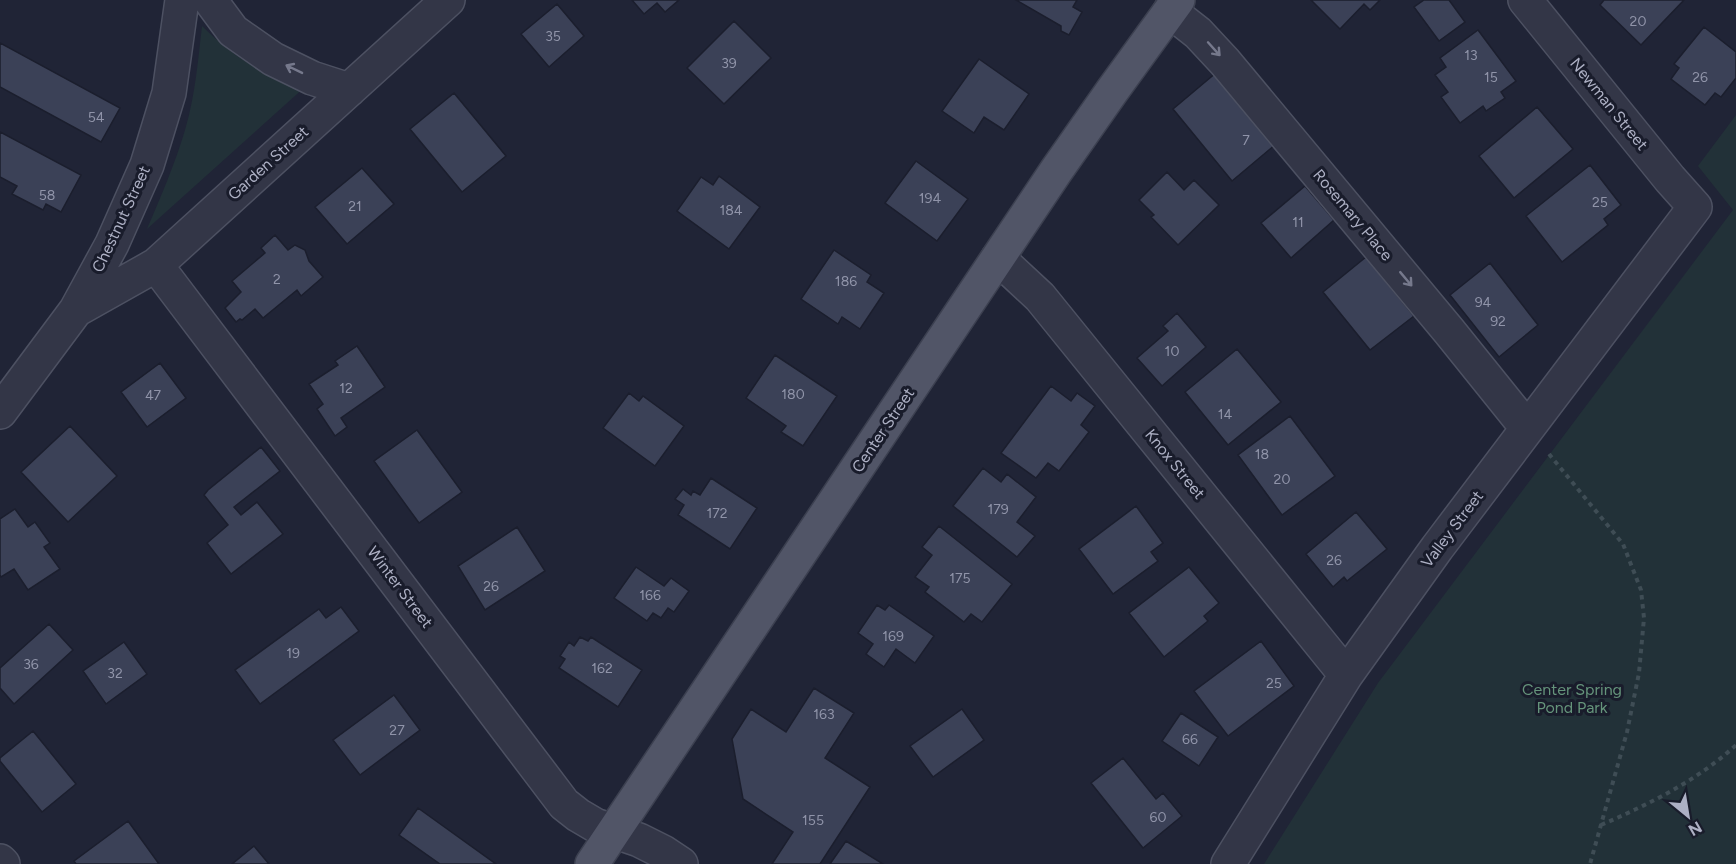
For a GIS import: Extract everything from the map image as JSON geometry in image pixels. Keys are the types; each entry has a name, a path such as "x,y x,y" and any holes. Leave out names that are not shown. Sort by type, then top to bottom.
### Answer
{"main road":[{"name":"Center Street","path":"592,864 998,258 1093,118 1174,6"}],"street":[{"name":"Chestnut Street","path":"0,412 76,310 112,244 147,165 169,93 182,0"},
{"path":"210,0 233,31 273,59 312,78 349,90"},
{"name":"Garden Street","path":"76,310 156,265 448,0"},
{"name":"Newman Street","path":"1525,0 1695,207"},
{"name":"Rosemary Place","path":"1174,6 1215,50 1527,428"},
{"name":"Valley Street","path":"1228,864 1346,675 1437,548 1695,207"},
{"name":"Knox Street","path":"998,258 1040,297 1346,675"},
{"name":"Winter Street","path":"156,265 564,804 586,820 639,840 681,864"}],"path":[{"path":"1527,428 1623,543 1641,590 1644,618 1639,673 1627,732 1590,864"},
{"path":"1601,825 1651,803 1716,763 1736,745"}],"green space":[{"path":"202,26 226,48 249,64 274,76 306,86 147,229 185,130 194,91"},
{"name":"Center Spring Pond Park","path":"1736,115 1736,864 1264,864 1378,683 1733,210 1698,166"}],"building":[{"path":"632,0 679,0 665,12 657,3 644,14"},
{"path":"1016,0 1077,0 1073,7 1082,12 1069,35 1061,31 1061,26"},
{"path":"1311,0 1380,0 1370,10 1364,4 1340,29"},
{"path":"1424,0 1449,0 1465,22 1439,41 1414,7"},
{"path":"1604,0 1684,0 1641,45 1600,5"},
{"path":"557,4 584,36 549,67 521,34"},
{"path":"734,21 771,58 724,104 687,68"},
{"path":"1704,27 1736,52 1736,78 1721,97 1715,93 1705,105 1671,79 1679,68 1674,64"},
{"path":"1478,30 1516,81 1501,92 1505,98 1486,111 1483,106 1460,123 1441,97 1448,92 1435,75 1446,67 1440,58"},
{"path":"0,43 120,108 101,142 0,87"},
{"path":"979,59 1029,94 1004,130 984,117 974,133 942,111"},
{"path":"1217,72 1276,144 1232,181 1173,109"},
{"path":"454,93 506,156 462,192 410,129"},
{"path":"1537,107 1573,149 1514,198 1479,156"},
{"path":"0,132 81,175 61,212 46,204 43,210 12,194 17,186 0,177"},
{"path":"916,161 968,199 937,241 885,203"},
{"path":"1590,165 1621,205 1604,219 1608,225 1562,262 1526,216"},
{"path":"362,168 394,204 347,244 315,207"},
{"path":"1167,172 1184,190 1194,180 1219,205 1178,245 1151,217 1154,215 1139,200"},
{"path":"719,176 760,207 729,249 677,211 701,177 713,185"},
{"path":"1305,186 1334,220 1291,258 1261,223"},
{"path":"275,235 288,250 295,245 305,250 309,261 323,277 301,296 297,290 263,318 255,309 236,322 225,308 241,292 232,281 265,253 261,248"},
{"path":"834,250 871,275 867,282 884,293 860,329 842,317 838,324 801,299"},
{"path":"1366,257 1414,316 1370,350 1323,292"},
{"path":"1490,263 1538,325 1499,357 1450,295"},
{"path":"1177,313 1206,347 1162,386 1137,358 1168,331 1163,326"},
{"path":"357,346 385,387 341,418 347,427 335,436 317,409 323,404 309,384 338,365 335,361"},
{"path":"1237,349 1281,402 1228,445 1185,392"},
{"path":"775,355 837,396 803,446 781,432 786,426 746,398"},
{"path":"160,363 186,398 147,427 121,392"},
{"path":"1051,386 1071,401 1077,393 1095,406 1081,425 1089,432 1059,471 1048,463 1036,478 1001,453"},
{"path":"629,393 639,401 643,396 684,426 655,466 603,428"},
{"path":"1290,416 1335,476 1282,515 1238,455"},
{"path":"70,426 117,476 68,522 21,472"},
{"path":"417,430 462,492 419,523 374,461"},
{"path":"261,447 280,471 234,507 241,515 257,502 283,534 231,574 207,543 228,525 204,495"},
{"path":"983,468 1001,482 1007,474 1036,497 1017,522 1035,536 1017,557 953,506"},
{"path":"711,478 757,508 730,549 678,515 684,505 675,499 683,489 691,495 693,491 700,495"},
{"path":"1136,506 1163,543 1151,552 1158,561 1113,594 1079,549"},
{"path":"15,509 28,527 35,522 50,543 44,547 60,569 28,590 14,569 1,577 0,575 0,519"},
{"path":"1356,512 1387,549 1347,581 1344,577 1333,587 1306,554"},
{"path":"939,526 1012,584 982,622 971,614 964,622 925,592 929,587 915,577 932,555 922,547"},
{"path":"517,527 545,571 485,610 458,566"},
{"path":"636,567 664,586 671,578 689,591 674,612 668,608 661,618 653,613 647,621 614,598"},
{"path":"1189,567 1219,603 1204,616 1208,621 1164,657 1129,613"},
{"path":"877,605 885,610 889,605 934,636 915,663 896,649 884,667 866,654 873,644 858,633"},
{"path":"341,607 359,631 260,704 235,670 319,609 326,618"},
{"path":"49,624 73,650 14,704 0,688 0,668"},
{"path":"580,637 588,641 591,637 642,670 618,707 559,668 565,659 560,656 569,642 574,646"},
{"path":"1261,641 1294,686 1228,736 1194,691"},
{"path":"124,642 147,674 106,704 83,671"},
{"path":"814,688 854,713 825,758 870,787 820,864 772,864 793,832 743,799 732,739 751,709 786,732"},
{"path":"394,695 420,730 360,775 333,740"},
{"path":"962,709 984,740 933,777 910,746"},
{"path":"1181,713 1218,737 1199,766 1162,741"},
{"path":"33,731 76,784 42,812 0,761 0,758"},
{"path":"1123,758 1156,799 1163,793 1182,816 1143,848 1091,783"},
{"path":"418,808 496,864 440,864 399,835"},
{"path":"128,821 159,864 76,864 74,861"},
{"path":"846,841 883,864 830,864"},
{"path":"254,846 269,864 232,864"}]}
